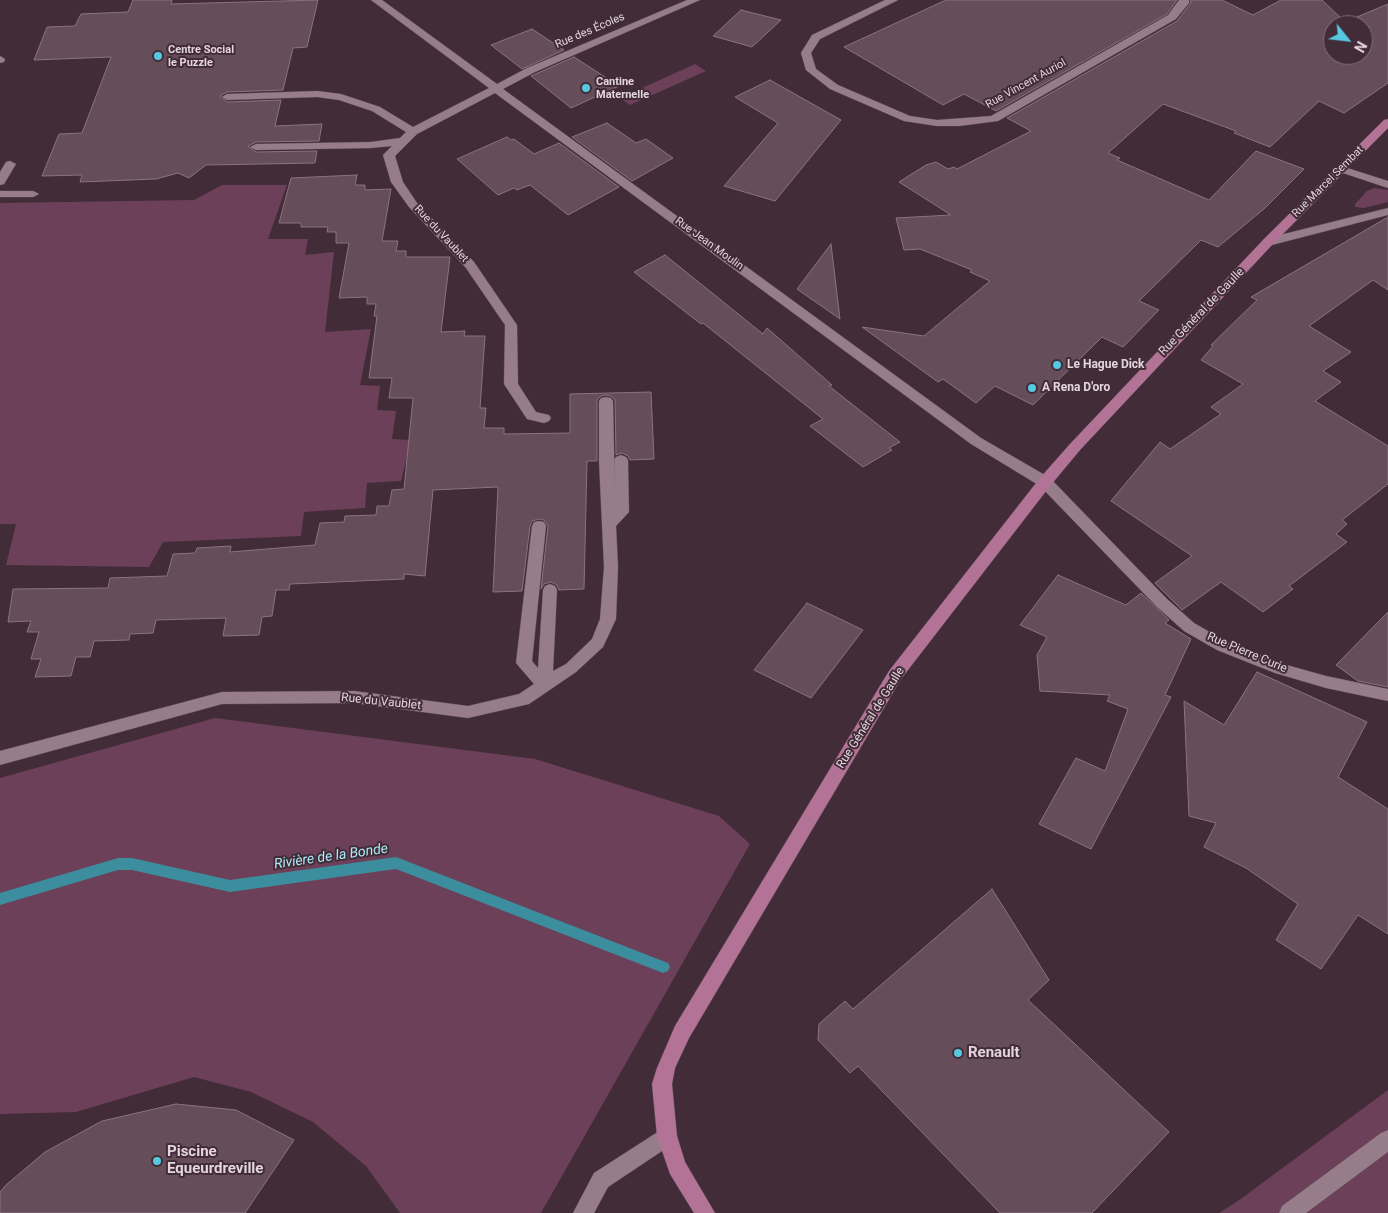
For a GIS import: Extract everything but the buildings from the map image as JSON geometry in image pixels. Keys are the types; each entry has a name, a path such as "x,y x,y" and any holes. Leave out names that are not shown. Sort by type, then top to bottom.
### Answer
{"main road":[{"name":"Rue Marcel Sembat","path":"1268,242 1388,122"},
{"name":"Rue Général de Gaulle","path":"705,1213 677,1167 667,1136 662,1084 674,1047 682,1032 895,675 1045,482 1152,364 1268,242"}],"street":[{"name":"Rue Jean Moulin","path":"376,0 976,441 1045,482"},
{"name":"Rue des Écoles","path":"496,89 531,70 695,0"},
{"name":"Rue Vincent Auriol","path":"893,0 816,37 806,52 811,70 834,87 908,119 937,124 994,118 1172,17 1184,3 1184,0"},
{"name":"Rue du Vaublet","path":"496,89 413,132 389,155 397,182 413,205 470,266 511,324 511,384 532,416 544,418"},
{"path":"227,97 317,94 341,97 376,109 413,132"},
{"path":"319,140 374,138 403,141"},
{"path":"256,146 371,146 403,141"},
{"path":"0,182 10,164"},
{"path":"1341,169 1388,185"},
{"path":"0,194 34,194"},
{"path":"1268,242 1388,211"},
{"name":"Rue du Vaublet","path":"0,758 222,698 354,697 468,712 523,699 571,668 598,643 608,619 611,567 606,461 606,401"},
{"path":"609,524 622,512 621,460"},
{"name":"Rue Pierre Curie","path":"1045,482 1162,603 1190,627 1222,646 1280,669 1326,682 1388,695"},
{"path":"539,526 524,663 545,685"},
{"path":"545,685 550,590"},
{"path":"583,1213 601,1180 667,1136"},
{"path":"1289,1213 1388,1140"}],"shaded area":[{"path":"695,64 706,71 630,105 620,98"},
{"path":"222,185 287,185 268,239 308,239 305,255 334,252 325,332 371,329 360,385 380,386 377,410 396,411 392,439 411,440 401,481 367,483 365,508 304,512 301,536 163,542 149,567 6,565 16,524 0,524 0,203 194,200"},
{"path":"1374,188 1388,190 1388,202 1364,208 1355,207 1355,204 1367,191"},
{"path":"215,718 535,759 719,816 750,844 541,1213 400,1213 366,1166 313,1122 251,1092 194,1077 76,1112 0,1114 0,778"},
{"path":"1388,1090 1388,1213 1219,1213 1238,1201"}],"waterway":[{"name":"Rivière de la Bonde","path":"0,899 118,864 132,864 230,886 396,863 663,967"}],"place":[{"name":"Centre Social le Puzzle","path":"158,56"},
{"name":"Cantine Maternelle","path":"586,88"},
{"name":"Le Hague Dick","path":"1057,365"},
{"name":"A Rena D'oro","path":"1032,388"},
{"name":"Renault","path":"958,1053"},
{"name":"Piscine Equeurdreville","path":"157,1161"}]}
